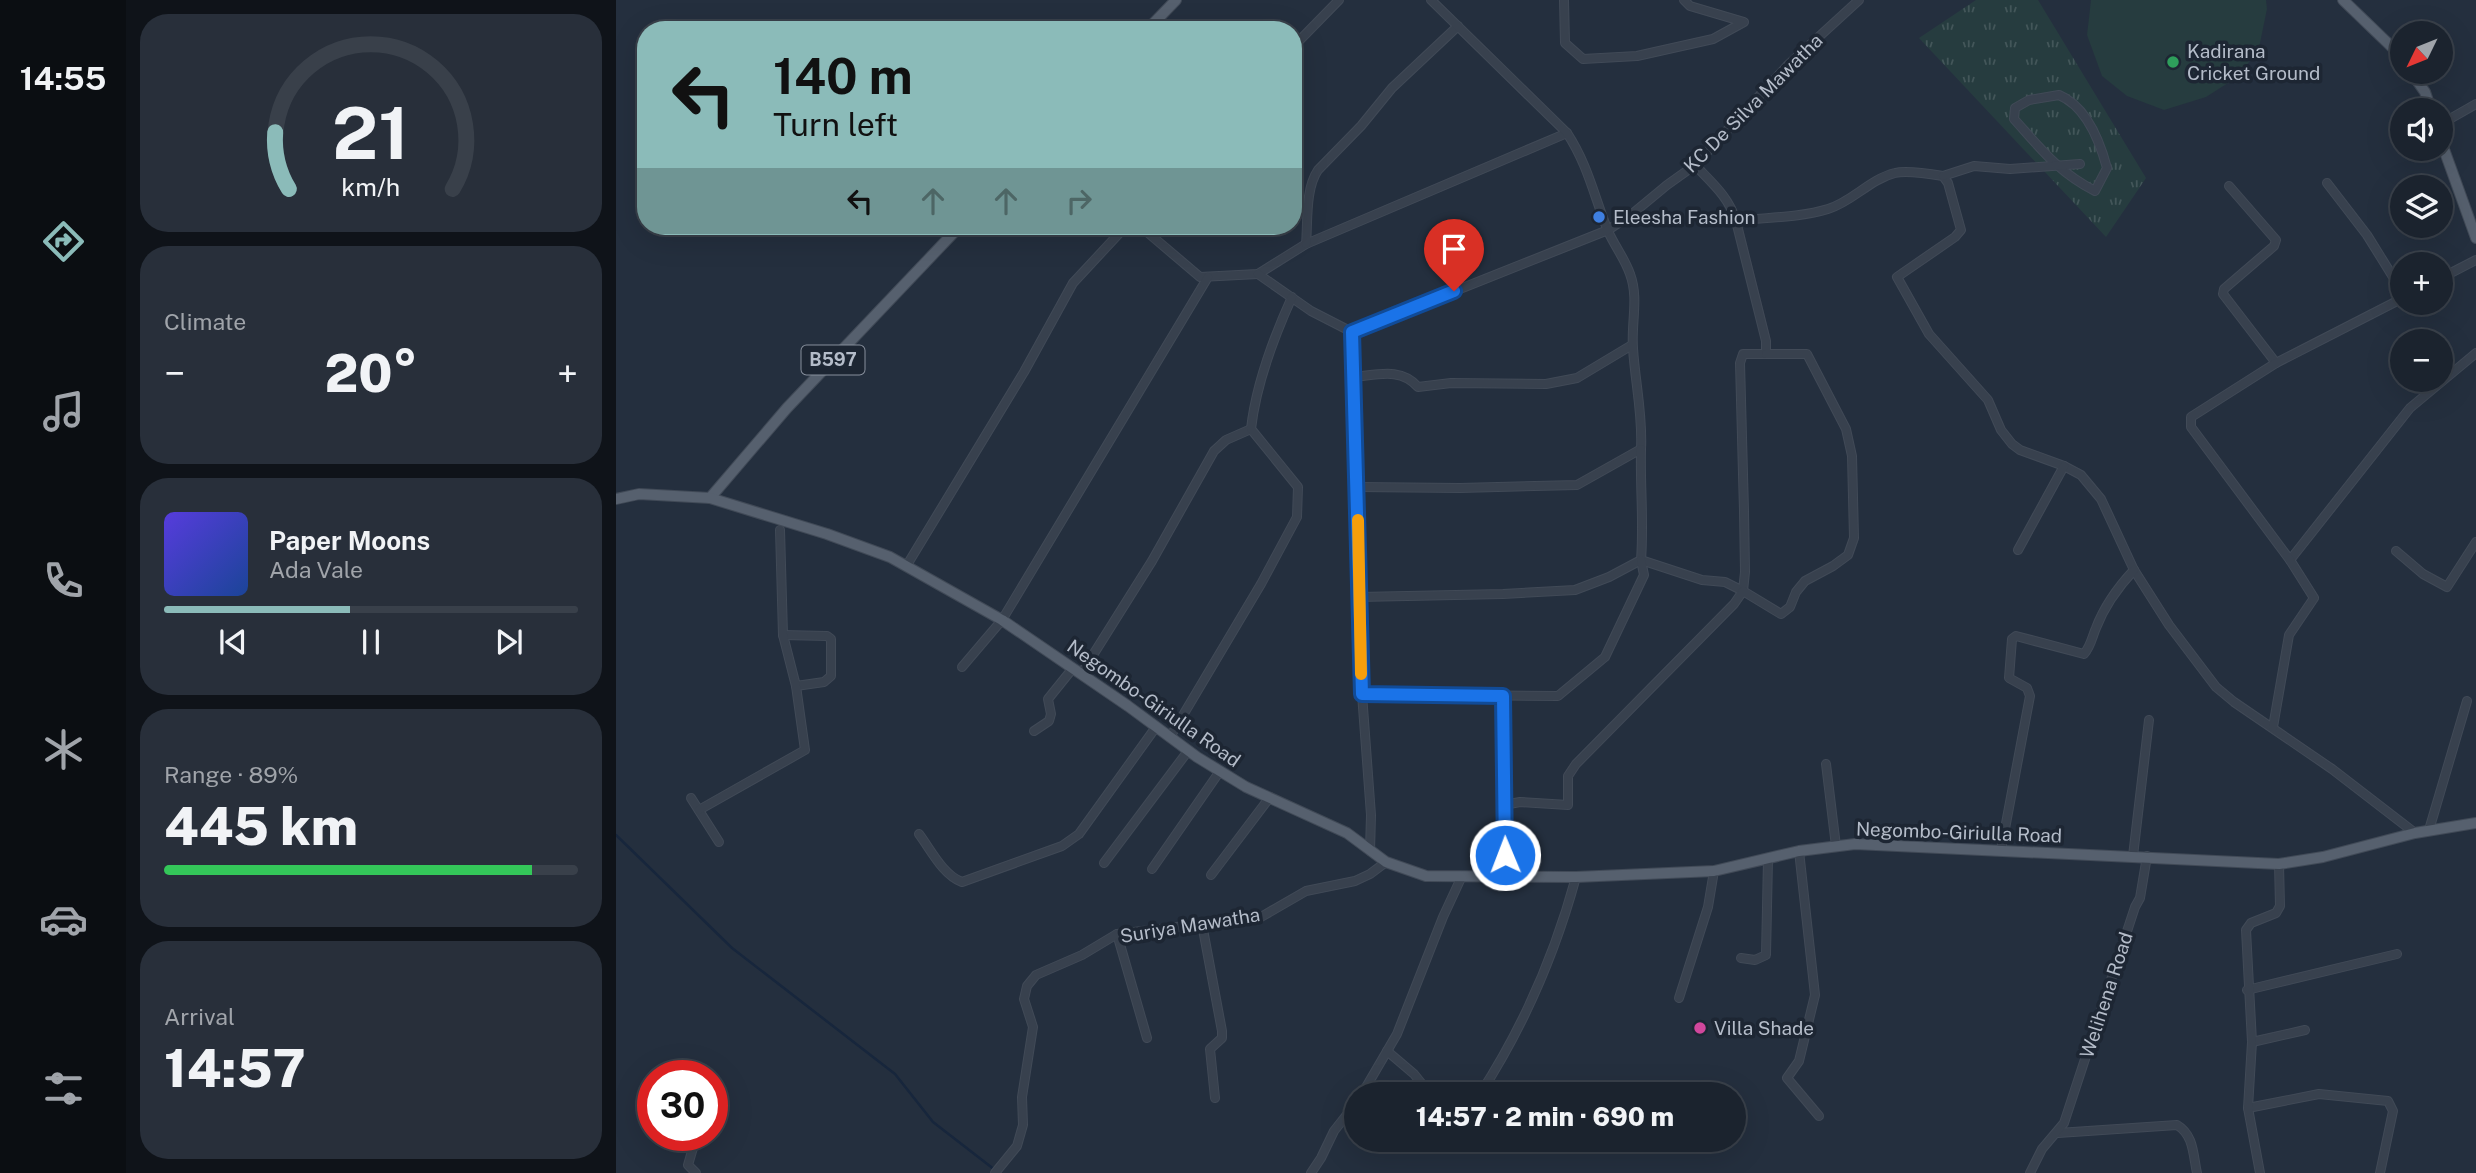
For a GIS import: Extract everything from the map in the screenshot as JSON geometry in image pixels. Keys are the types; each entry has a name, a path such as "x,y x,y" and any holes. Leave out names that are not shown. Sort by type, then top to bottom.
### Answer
{"main road":[{"path":"1156,21 1176,0"},
{"path":"2343,0 2390,45"},
{"path":"2448,161 2476,238"},
{"name":"B597","path":"710,498 787,408 951,235"},
{"name":"Negombo-Giriulla Road","path":"616,499 639,494 710,498 827,534 890,557 1002,620 1220,771 1347,833 1386,862 1426,876 1576,877 1714,871 1800,851 1856,844 2278,864 2323,857 2415,833 2476,823"}],"street":[{"path":"1302,38 1339,0"},
{"path":"1362,694 1558,696 1605,657 1644,575 1641,560 1644,527 1640,478 1642,425 1632,345 1635,318 1630,274 1608,230 1580,153 1567,132 1431,0"},
{"path":"1564,0 1566,43 1583,58 1637,56 1713,40 1744,22 1690,6 1684,0"},
{"name":"KC De Silva Mawatha","path":"1352,332 1608,230 1695,165 1772,80 1859,0"},
{"path":"1306,244 1311,191 1318,170 1361,126 1392,88 1458,26"},
{"path":"2059,95 2069,99 2093,130 2107,168 2095,191 2072,179 2056,166 2014,119 2015,108 2029,100 2059,95"},
{"path":"2453,117 2476,104"},
{"path":"1151,235 1200,277 1258,274 1306,244 1567,132"},
{"path":"1736,221 1797,216 1827,210 1897,172 1943,176 1974,166 2010,169 2080,164"},
{"path":"1695,165 1725,195 1732,207 1766,341 1766,354"},
{"path":"1943,176 1948,183 1961,230 1897,277 1929,334 1983,393 2001,430 2012,444 2038,458 2064,466 2081,475 2102,499 2134,570 2169,625 2216,687 2332,769 2415,833"},
{"path":"2327,183 2367,235 2390,273"},
{"path":"2229,186 2276,240 2274,246 2224,289 2223,294 2276,363"},
{"path":"907,565 1024,372 1073,283 1118,235"},
{"path":"2453,272 2476,260"},
{"path":"1258,274 1311,311 1352,332 1362,694 1371,815 1370,851"},
{"path":"962,667 1002,620 1208,277"},
{"path":"1170,737 1261,584 1297,517 1298,487 1251,429 1254,400 1279,326 1292,297"},
{"path":"2273,727 2289,635 2314,598 2290,560 2192,426 2191,417 2276,363 2390,302"},
{"path":"1354,377 1397,373 1413,381 1418,387 1451,383 1546,384 1577,378 1632,345"},
{"path":"1359,597 1575,590 1609,577 1641,560 1702,580 1725,582 1743,591 1781,614 1790,607 1796,592 1805,581 1848,555 1854,538 1852,456 1846,429 1807,354 1743,354 1740,363 1745,572 1743,591 1734,604 1576,764 1568,776 1568,805 1520,802 1504,805"},
{"path":"2290,560 2410,408 2475,356"},
{"path":"1034,731 1049,721 1051,714 1048,699 1077,671 1152,561 1214,452 1226,440 1251,429"},
{"path":"1357,487 1577,485 1641,449"},
{"path":"2018,550 2064,466"},
{"path":"699,810 805,750 796,686 783,635 780,530"},
{"path":"2396,551 2423,574 2447,587 2476,542"},
{"path":"2001,850 2030,696 2027,688 2009,678 2012,639 2016,636 2084,653 2088,649 2096,625 2122,583 2134,570"},
{"path":"783,635 827,636 831,639 831,676 824,682 796,686"},
{"path":"1503,696 1504,876"},
{"path":"2430,830 2467,701"},
{"path":"2133,856 2149,720"},
{"path":"919,834 946,871 955,880 962,882 1062,846 1079,834 1156,727"},
{"path":"1104,863 1188,751"},
{"path":"1826,764 1836,846"},
{"path":"1152,869 1220,771"},
{"path":"1211,875 1270,797"},
{"path":"691,798 719,842"},
{"path":"1800,851 1815,995 1799,1060 1787,1078 1819,1116"},
{"name":"Welihena Road","path":"2032,1173 2042,1149 2064,1123 2134,907 2140,898 2147,856"},
{"path":"1741,958 1755,960 1766,955 1768,859"},
{"name":"Suriya Mawatha","path":"995,1173 1017,1146 1023,1125 1022,1097 1033,1027 1024,999 1027,985 1036,975 1082,955 1117,934 1261,917 1306,891 1355,881 1386,862"},
{"path":"2260,1173 2248,1108 2252,1042 2246,930 2251,923 2276,913 2280,906 2278,864"},
{"path":"1679,998 1708,907 1714,871"},
{"path":"1369,1082 1398,1034 1443,916 1462,876"},
{"path":"1488,1082 1505,1055 1539,988 1566,915 1576,877"},
{"path":"1202,924 1222,1031 1222,1038 1210,1049 1215,1098"},
{"path":"1117,934 1147,1038"},
{"path":"2248,990 2397,954"},
{"path":"2252,1042 2305,1030"},
{"path":"1387,1051 1420,1082"},
{"path":"2248,1108 2319,1094 2388,1101 2393,1111 2380,1173"},
{"path":"1311,1173 1344,1118"},
{"path":"2058,1133 2177,1125 2186,1130 2190,1139 2197,1173"},
{"path":"692,1151 688,1165 696,1173"}],"green space":[{"path":"1976,0 2038,0 2146,178 2106,237 1919,38"},
{"name":"Kadirana Cricket Ground","path":"2091,0 2266,0 2267,9 2259,48 2239,76 2206,97 2164,110 2127,96 2102,76 2087,35"}],"waterway":[{"path":"616,835 732,948 895,1074 933,1122 995,1170"}],"slow traffic":[{"path":"1358,520 1361,674"}],"place":[{"name":"Kadirana Cricket Ground","path":"2173,62"},
{"name":"Eleesha Fashion","path":"1599,217"},
{"name":"Villa Shade","path":"1700,1028"}],"route":[{"path":"1454,291 1352,332 1362,694 1503,696 1505,855"}]}
